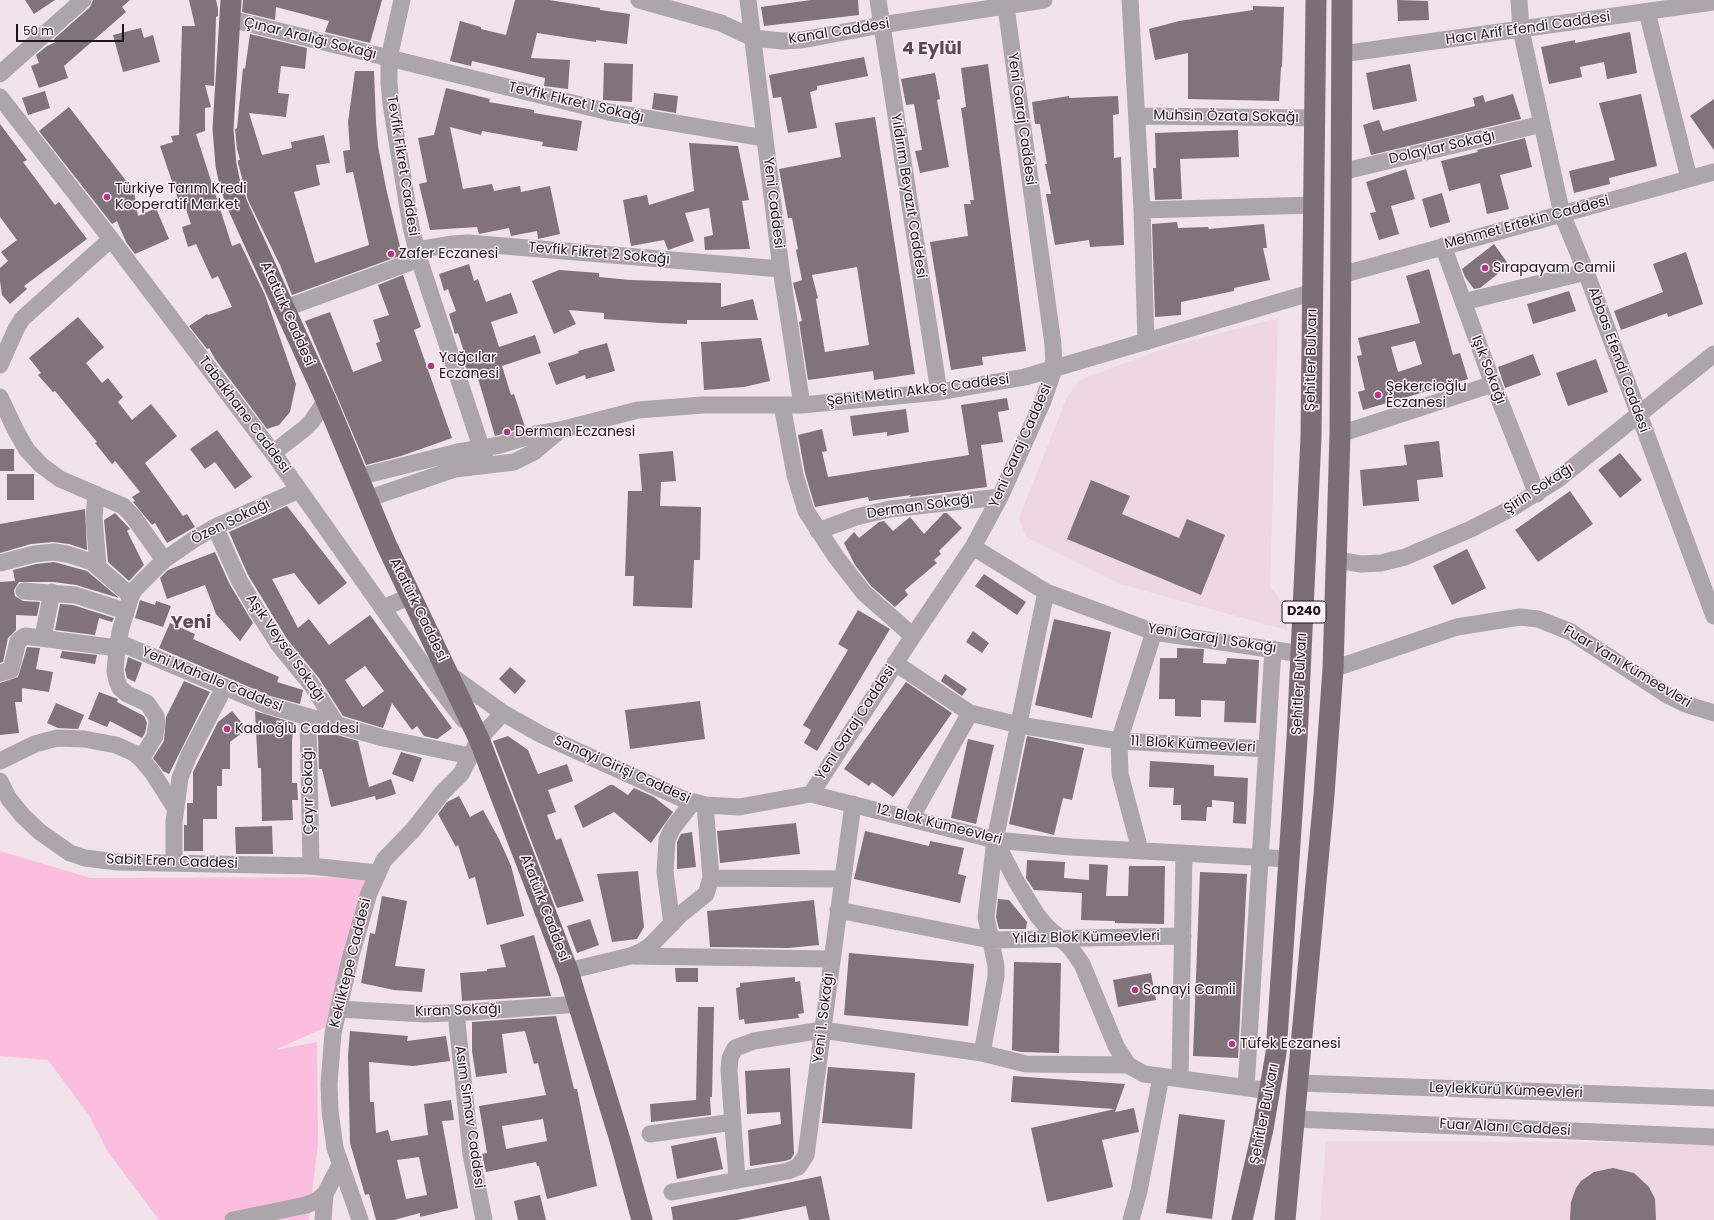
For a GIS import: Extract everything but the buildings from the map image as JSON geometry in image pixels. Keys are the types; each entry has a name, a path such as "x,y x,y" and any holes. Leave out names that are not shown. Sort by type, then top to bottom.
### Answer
{"main road":[{"name":"Şehitler Bulvarı","path":"1242,1220 1271,1091 1280,1008 1290,859 1302,654 1311,437 1316,0"},
{"name":"Şehitler Bulvarı","path":"1285,1220 1296,1119 1324,795 1333,669 1340,434 1342,0"},
{"name":"Atatürk Caddesi","path":"230,10 223,129 226,165 238,204 286,308 367,499 411,596 450,675 475,747 568,972 620,1140 642,1220"}],"street":[{"path":"0,74 83,0"},
{"name":"Tevfik Fikret Caddesi","path":"402,0 389,58 391,104 418,255 487,465"},
{"name":"Kanal Caddesi","path":"639,0 721,23 753,38 768,41 802,40 1005,3 1044,0"},
{"name":"Yeni Caddesi","path":"748,0 781,269 802,405"},
{"name":"Yıldırım Beyazıt Caddesi","path":"878,0 939,392"},
{"path":"1130,0 1142,210 1146,342"},
{"name":"Abbas Efendi Caddesi","path":"1519,0 1521,30 1562,214 1586,272 1714,616"},
{"name":"Hacı Arif Efendi Caddesi","path":"1342,54 1521,30 1656,7 1714,2"},
{"name":"Yeni Garaj Caddesi","path":"811,794 913,636 973,547 1000,497 1043,401 1054,369 1053,344 1005,3"},
{"path":"1656,7 1689,178"},
{"name":"Çınar Aralığı Sokağı","path":"230,10 389,58"},
{"name":"Tevfik Fikret 1 Sokağı","path":"389,58 609,112 764,138"},
{"name":"Tabakhane Caddesi","path":"0,97 111,239 273,453 437,685 475,747"},
{"name":"Muhsin Özata Sokağı","path":"1137,116 1315,118"},
{"name":"Dolaylar Sokağı","path":"1341,172 1542,124"},
{"name":"Mehmet Ertekin Caddesi","path":"1341,275 1714,172"},
{"path":"1142,210 1314,205"},
{"path":"0,365 22,319 111,239"},
{"name":"Tevfik Fikret 2 Sokağı","path":"286,308 418,255 453,244 468,243 781,269"},
{"name":"Işık Sokağı","path":"1443,246 1493,384 1537,494"},
{"path":"1463,302 1586,272"},
{"name":"Şehit Metin Akkoç Caddesi","path":"358,477 430,458 500,445 536,434 560,430 638,410 703,405 802,405 939,392 1025,377 1313,292"},
{"name":"Şirin Sokağı","path":"1337,560 1361,564 1381,563 1405,557 1471,529 1537,494 1557,480 1714,354"},
{"path":"1340,434 1493,384"},
{"path":"0,397 8,432 34,458 50,473 60,479 116,502 128,510 164,560"},
{"path":"273,453 312,421 326,400"},
{"path":"782,405 799,494 806,511 849,576 864,593 913,636"},
{"name":"Şehit Metin Akkoç Caddesi","path":"367,499 454,470 514,462 524,458 560,430"},
{"name":"Özen Sokağı","path":"141,759 155,736 158,723 152,709 147,704 127,694 120,688 115,671 118,645 128,604 135,590 164,560 193,540 215,527 299,490"},
{"path":"96,494 94,518 98,566"},
{"name":"Derman Sokağı","path":"818,531 856,517 890,509 1000,497"},
{"name":"Aşık Veysel Sokağı","path":"215,527 240,580 259,614 280,645 311,684 337,725"},
{"name":"Yeni Garaj 1 Sokağı","path":"973,547 1046,592 1154,632 1302,654"},
{"path":"0,563 25,556 54,552 86,559 98,566 128,604"},
{"path":"24,592 52,592 128,604"},
{"path":"43,637 52,592"},
{"path":"982,1053 996,976 996,966 986,917 995,840 1046,592"},
{"path":"383,608 411,596"},
{"name":"Fuar Yanı Kümeevleri","path":"1333,669 1457,627 1520,617 1532,618 1552,623 1571,632 1668,695 1696,709 1714,713"},
{"path":"1140,850 1120,774 1119,741 1154,632"},
{"name":"Yeni Mahalle Caddesi","path":"0,673 7,672 13,667 16,647 21,638 29,636 118,645 267,705 308,717 414,745 475,747"},
{"name":"11. Blok Kümeevleri","path":"1246,1088 1273,649"},
{"name":"11. Blok Kümeevleri","path":"895,664 970,713 1019,725 1119,741 1267,749"},
{"name":"Sanayi Girişi Caddesi","path":"450,675 503,713 574,750 699,804 739,807 811,794"},
{"path":"174,862 175,808 180,778 189,755 224,688"},
{"name":"Kekliktepe Caddesi","path":"360,1220 340,1165 331,1130 329,1084 331,1052 338,1009 350,959 369,892 384,860 413,830 439,796 461,774 475,747 503,713"},
{"path":"911,818 970,713"},
{"name":"Çayır Sokağı","path":"308,717 311,866"},
{"path":"0,761 35,744 57,738 98,741 127,749 141,759 152,772 175,808"},
{"name":"Sabit Eren Caddesi","path":"0,781 9,799 23,816 40,832 70,853 85,858 100,861 311,866 377,873"},
{"name":"12. Blok Kümeevleri","path":"811,794 995,840 1071,847 1290,859"},
{"path":"568,972 630,956 650,946 681,914 706,894 711,878 699,804"},
{"path":"672,924 665,872 667,840 672,829 699,804"},
{"name":"Yeni 1. Sokağı","path":"737,1180 788,1171 798,1167 803,1162 806,1155 831,959 853,804"},
{"path":"995,840 1027,901 1047,927 1070,948 1082,964 1116,1046 1128,1065 1144,1074 1271,1091"},
{"path":"1180,1079 1184,853"},
{"path":"711,878 842,879"},
{"name":"Yıldız Blok Kümeevleri","path":"838,910 990,940 1183,936"},
{"path":"630,956 831,959"},
{"name":"Kıran Sokağı","path":"338,1009 426,1014 579,1004"},
{"name":"Asım Simav Caddesi","path":"456,1013 471,1154 484,1220"},
{"path":"672,1192 737,1180 728,1070 730,1058 734,1048 754,1041 822,1030 982,1053 1026,1064 1128,1065"},
{"path":"1131,1220 1139,1190 1161,1077"},
{"name":"Leylekkürü Kümeevleri","path":"1299,1083 1714,1098"},
{"name":"Fuar Alanı Caddesi","path":"1296,1119 1714,1137"},
{"path":"650,1134 733,1122"},
{"path":"323,1220 325,1194 340,1165"},
{"path":"233,1220 306,1205 325,1194"}],"shaded area":[{"path":"1278,318 1270,586 1286,608 1287,630 1120,584 1026,537 1019,518 1067,397 1080,380 1168,347"},
{"path":"0,851 91,878 371,877 328,1026 275,1050 317,1042 318,1143 309,1220 159,1220 108,1152 89,1115 48,1060 0,1056"},
{"path":"1326,1141 1576,1142 1714,1145 1714,1220 1320,1220"}],"place":[{"name":"Türkiye Tarım Kredi Kooperatif Market","path":"107,197"},
{"name":"Zafer Eczanesi","path":"391,254"},
{"name":"Sırapayam Camii","path":"1485,268"},
{"name":"Yağcılar Eczanesi","path":"431,366"},
{"name":"Şekercioğlu Eczanesi","path":"1378,395"},
{"name":"Derman Eczanesi","path":"507,432"},
{"name":"Kadıoğlu Caddesi","path":"227,729"},
{"name":"Sanayi Camii","path":"1135,990"},
{"name":"Tüfek Eczanesi","path":"1232,1044"}],"district":[{"name":"4 Eylül","path":"932,49"},
{"name":"Yeni","path":"191,623"}]}
